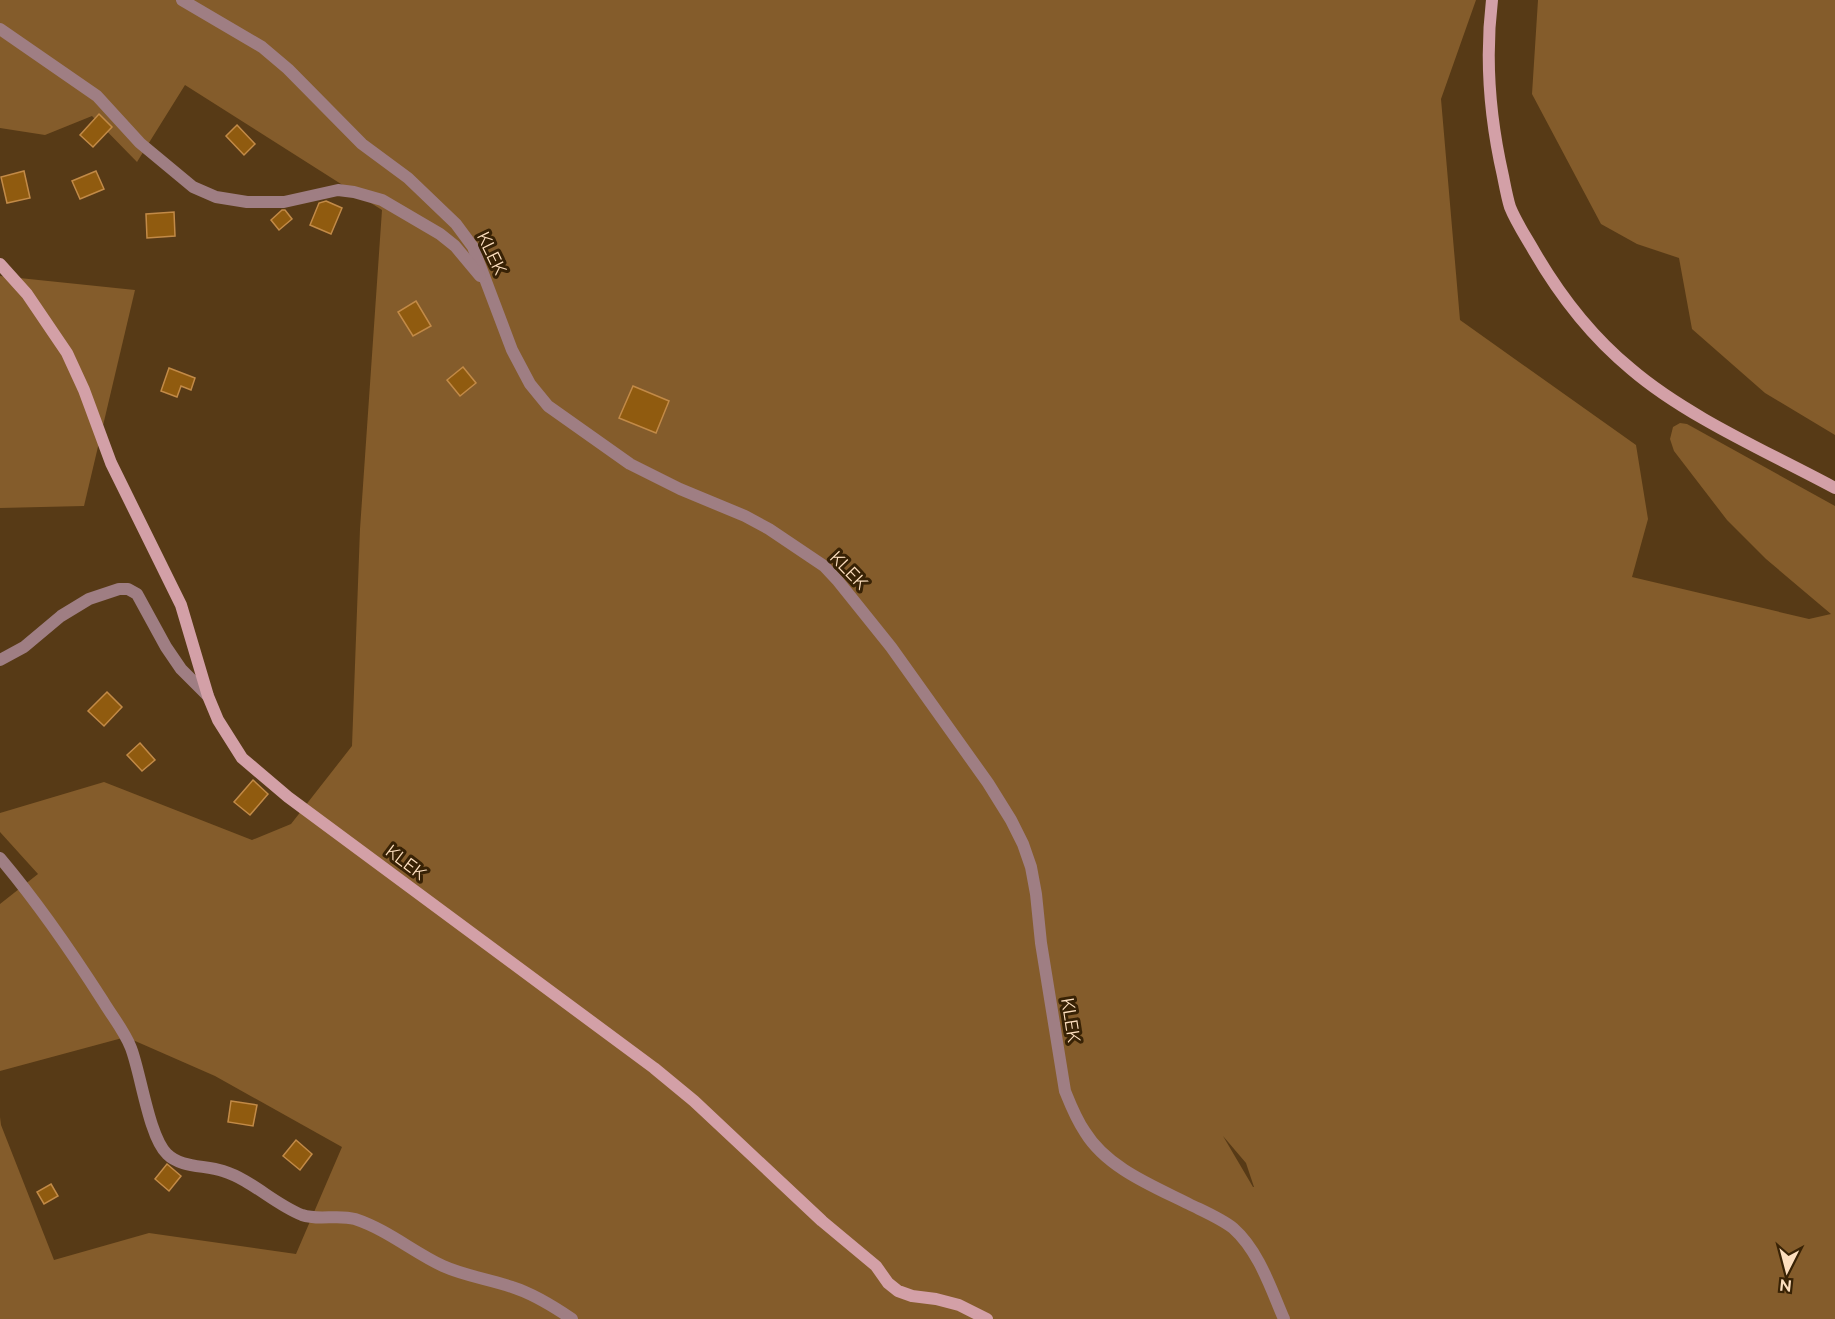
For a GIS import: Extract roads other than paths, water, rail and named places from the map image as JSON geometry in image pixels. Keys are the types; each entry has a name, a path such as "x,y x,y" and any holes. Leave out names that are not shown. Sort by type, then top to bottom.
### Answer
{"street":[{"name":"KLEK","path":"182,0 262,47 288,69 362,144 433,201 456,224 473,248 512,350 530,384 548,406 630,464 769,529 824,566 838,581 891,647 988,783 1011,820 1026,852 1036,894 1043,954 1065,1091 1073,1113 1086,1134 1116,1164 1233,1229 1259,1263 1284,1319"},
{"path":"1492,0 1490,80 1496,141 1502,171 1510,207 1552,282 1578,316 1632,370 1705,419 1835,488"},
{"path":"0,29 97,96 140,143 192,187 216,197 248,202 284,202 338,190 382,200 440,234 455,246 489,289"},
{"name":"KLEK","path":"0,264 27,294 67,353 84,390 111,463 181,605 208,696 218,720 242,758 288,796 654,1068 694,1101 822,1221 876,1266 888,1283 898,1291 959,1305 987,1319"},
{"path":"0,660 24,647 61,616 88,599 119,589 128,589 137,594 166,647 181,669 208,696"},
{"path":"0,858 41,907 131,1046 155,1133 161,1148 169,1157 184,1163 223,1171 248,1183 295,1212 311,1218 330,1216 353,1218 376,1227 441,1265 470,1276 528,1292 572,1319"}]}
